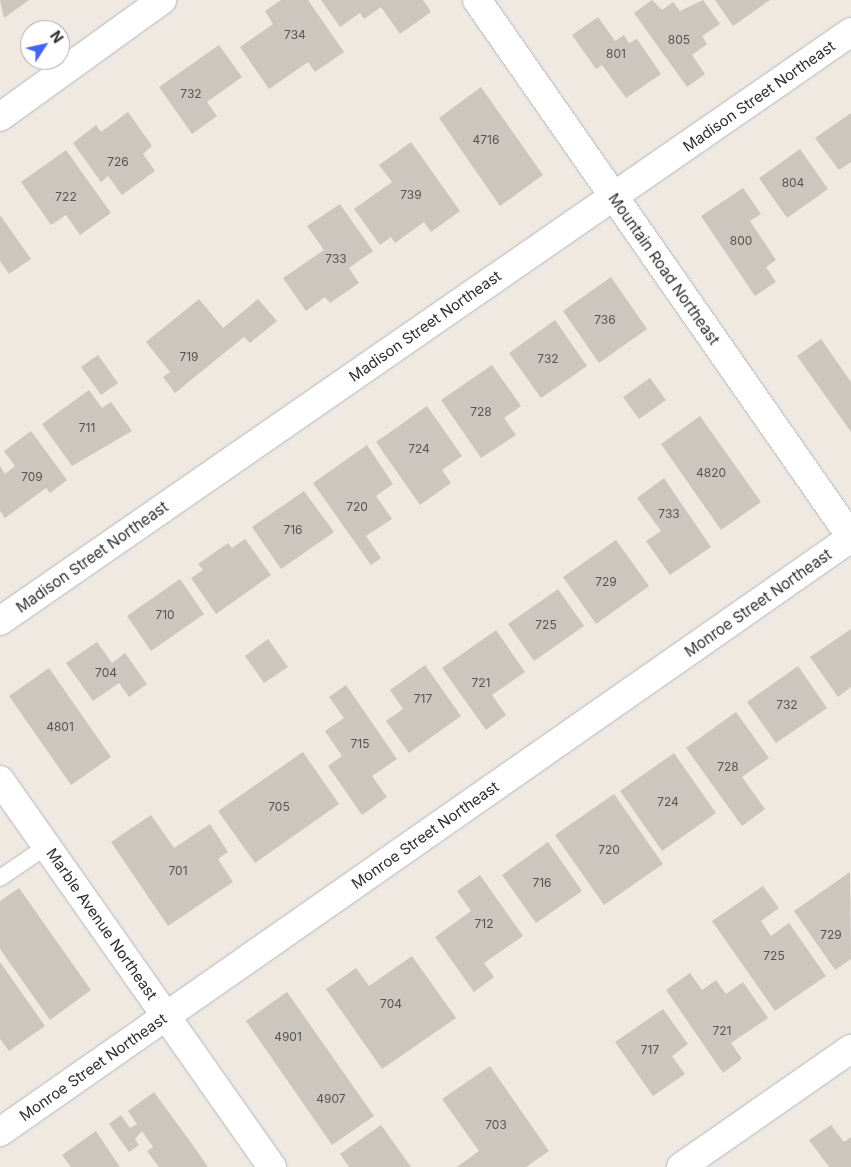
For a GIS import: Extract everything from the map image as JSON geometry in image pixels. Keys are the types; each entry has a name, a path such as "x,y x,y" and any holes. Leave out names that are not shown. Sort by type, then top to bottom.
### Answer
{"street":[{"path":"0,117 162,0"},
{"name":"Mountain Road Northeast","path":"477,0 851,538"},
{"name":"Madison Street Northeast","path":"0,621 851,32"},
{"name":"Monroe Street Northeast","path":"0,1132 851,538"},
{"name":"Marble Avenue Northeast","path":"0,780 272,1167"},
{"path":"681,1167 851,1048"}],"lane":[{"path":"0,878 47,846"}],"building":[{"path":"0,0 29,0 4,18"},
{"path":"281,0 308,0 344,52 315,72 308,62 269,89 240,47 273,24 265,11"},
{"path":"321,0 423,0 431,12 400,34 381,7 364,19 360,13 340,27"},
{"path":"652,0 662,10 673,2 680,11 703,0 720,24 702,36 707,44 692,55 705,74 687,87 634,13"},
{"path":"715,0 770,0 733,26"},
{"path":"598,17 615,41 624,35 629,43 637,39 661,74 626,98 602,65 596,69 572,35"},
{"path":"219,45 242,77 207,102 217,116 192,134 159,87"},
{"path":"481,87 543,175 500,206 439,118"},
{"path":"128,112 152,146 143,154 155,171 122,195 108,176 101,182 73,143 96,125 101,132"},
{"path":"851,113 851,162 839,170 815,138"},
{"path":"411,142 460,211 431,232 424,222 395,243 391,237 380,245 354,209 392,182 379,165"},
{"path":"800,149 828,189 787,218 759,178"},
{"path":"66,150 111,213 80,235 66,215 51,225 21,182"},
{"path":"743,188 761,214 750,221 776,260 766,267 776,282 755,296 701,216"},
{"path":"340,204 373,251 349,268 359,283 330,303 325,297 306,311 283,278 324,250 307,226"},
{"path":"0,215 31,259 9,274 0,261"},
{"path":"611,277 647,329 599,363 563,311"},
{"path":"199,299 223,328 258,299 277,321 250,343 244,337 175,393 163,377 170,372 146,342"},
{"path":"555,320 587,366 541,398 509,353"},
{"path":"821,339 851,382 851,432 797,356"},
{"path":"98,355 118,383 101,395 81,367"},
{"path":"492,365 521,406 504,418 516,435 481,458 441,400"},
{"path":"650,378 666,400 639,419 623,397"},
{"path":"89,390 102,408 111,402 132,431 72,466 42,424"},
{"path":"427,406 462,456 442,470 451,483 420,505 376,442"},
{"path":"700,416 761,502 721,530 661,444"},
{"path":"31,431 67,480 50,493 46,488 5,518 0,511 0,466 5,474 15,466 4,451"},
{"path":"367,445 393,484 376,496 392,519 366,536 381,558 371,565 313,483"},
{"path":"664,478 711,547 670,575 646,541 661,531 637,498"},
{"path":"304,491 334,532 281,569 252,527"},
{"path":"245,539 271,575 216,614 191,578 203,570 198,564 228,543 232,548"},
{"path":"616,540 649,586 596,624 563,577"},
{"path":"180,579 204,614 151,651 127,616"},
{"path":"558,589 584,626 534,661 508,624"},
{"path":"851,629 851,687 838,697 810,657"},
{"path":"496,630 525,672 492,695 506,715 486,730 442,668"},
{"path":"268,639 288,667 264,683 245,656"},
{"path":"97,642 112,663 125,653 147,684 129,697 119,683 93,701 66,663"},
{"path":"425,665 461,716 409,753 386,721 403,709 390,690"},
{"path":"798,666 827,708 776,743 747,702"},
{"path":"49,668 111,757 71,785 9,696"},
{"path":"346,685 397,759 372,776 387,797 362,815 328,766 342,756 325,731 344,718 329,697"},
{"path":"736,712 769,758 742,777 765,809 742,826 686,748"},
{"path":"303,752 339,804 255,863 218,811"},
{"path":"674,753 716,813 662,851 620,791"},
{"path":"614,794 663,864 604,905 555,835"},
{"path":"151,815 174,848 210,824 228,852 218,859 233,882 168,926 111,842"},
{"path":"548,842 582,891 536,923 502,875"},
{"path":"850,872 851,959 835,970 794,911"},
{"path":"480,875 523,936 484,963 494,977 474,992 435,937 471,911 457,891"},
{"path":"763,886 779,908 761,921 771,936 789,923 826,976 775,1011 712,921"},
{"path":"19,888 91,990 50,1020 0,949 0,901"},
{"path":"412,956 456,1018 382,1069 326,989 356,968 369,986"},
{"path":"0,962 45,1026 9,1051 0,1039"},
{"path":"690,973 702,990 716,980 726,994 743,982 768,1018 731,1043 742,1059 723,1073 666,990"},
{"path":"287,992 374,1116 332,1145 246,1021"},
{"path":"663,1009 688,1044 672,1056 685,1074 653,1096 615,1042"},
{"path":"490,1066 549,1151 526,1167 457,1167 479,1151 442,1099"},
{"path":"154,1092 208,1167 159,1167 147,1151 153,1147 142,1131 135,1139 139,1145 129,1152 109,1124 121,1115 130,1128 137,1124 128,1111"},
{"path":"381,1125 411,1167 349,1167 340,1154"},
{"path":"831,1125 844,1142 851,1137 851,1167 829,1167 809,1140"},
{"path":"96,1131 120,1167 71,1167 62,1155"}]}
